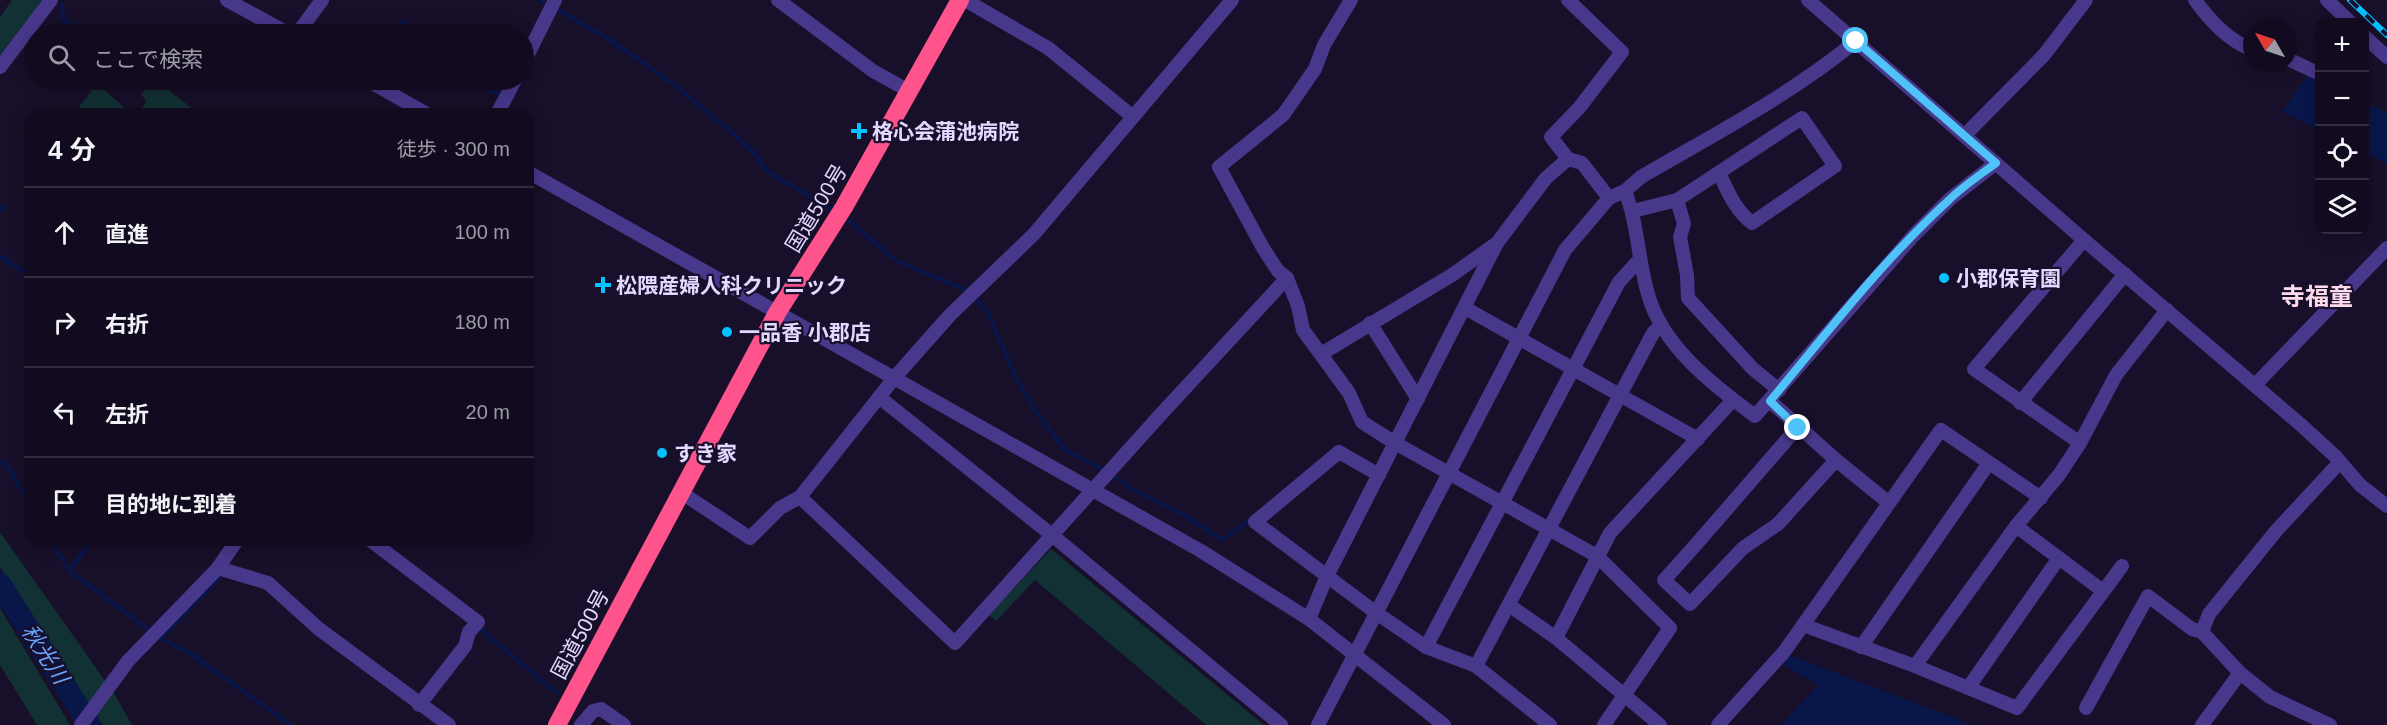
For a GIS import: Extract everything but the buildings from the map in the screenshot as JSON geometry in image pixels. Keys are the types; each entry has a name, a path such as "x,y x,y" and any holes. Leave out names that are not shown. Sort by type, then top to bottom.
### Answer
{"highway":[{"name":"国道500号","path":"557,725 777,313 844,207 960,0"}],"street":[{"path":"33,24 51,0"},
{"path":"227,0 271,24"},
{"path":"304,24 322,0"},
{"path":"534,42 555,0"},
{"path":"778,0 873,71 909,91"},
{"path":"965,0 1048,48 1132,116"},
{"path":"682,494 750,538 780,508 800,497 895,378 950,315 1034,234 1232,0"},
{"path":"1351,0 1324,45 1310,76 1283,115 1219,167 1263,248 1278,271 1287,279 1298,306 1303,330 1348,393 1362,422 1395,443 1597,556 1670,628 1604,725"},
{"path":"1568,0 1622,52 1579,108 1551,137 1568,159 1582,163 1609,198"},
{"path":"1808,0 2084,240 2301,424 2360,484 2387,506"},
{"path":"1965,135 2044,55 2086,0"},
{"path":"2195,0 2228,38 2243,46"},
{"path":"2327,0 2346,18"},
{"path":"0,67 24,35"},
{"path":"1318,725 1566,250 1609,198 1786,93 1823,68 1856,41"},
{"path":"2369,41 2387,57"},
{"path":"2297,63 2315,72"},
{"path":"384,90 414,108"},
{"path":"500,108 510,90"},
{"path":"1633,211 1677,200 1802,118 1835,166 1752,223 1743,216 1731,199 1719,174"},
{"path":"1309,619 1327,576 1497,243 1546,178 1568,159"},
{"path":"1624,191 1633,211 1648,296 1660,326 1686,358 1733,400 1755,416 1863,290 1913,236 1950,199 1996,163"},
{"path":"534,175 1201,550 1309,619 1444,725"},
{"path":"1677,200 1684,224 1680,237 1687,275 1688,298 1753,369 1779,390"},
{"path":"2080,443 1974,369 2084,240"},
{"path":"1321,354 1452,275 1497,243"},
{"path":"2255,386 2387,248"},
{"path":"1426,647 1619,282 1640,259"},
{"path":"2020,403 2124,274"},
{"path":"800,497 955,643 1184,389 1287,279"},
{"path":"1465,308 1698,439"},
{"path":"1915,666 2016,526 2041,498 2080,443 2116,375 2167,310"},
{"path":"1370,324 1419,399"},
{"path":"1476,666 1653,333 1660,326"},
{"path":"879,397 1053,536 1281,725"},
{"path":"1556,638 1610,533 1733,400"},
{"path":"1770,401 1798,428 1889,503"},
{"path":"1798,428 1664,580 1690,604 1743,548 1778,524 1836,460"},
{"path":"1718,725 1775,664 1941,430 2041,498"},
{"path":"1379,476 1339,452 1256,522 1375,612 1426,647 1476,666 1550,725"},
{"path":"2202,632 2209,614 2276,531 2340,462"},
{"path":"1861,647 1989,463"},
{"path":"2016,526 2103,591"},
{"path":"81,725 139,648 218,568 233,546"},
{"path":"378,546 478,622 469,632 465,646 419,705"},
{"path":"1968,688 2060,558"},
{"path":"1803,625 1915,666 2016,708 2122,566"},
{"path":"218,568 268,583 319,629 449,725"},
{"path":"2086,708 2148,596 2192,629 2202,632 2240,673 2270,697 2328,725"},
{"path":"1509,605 1556,638 1660,725"},
{"path":"2202,725 2240,673"},
{"path":"581,725 593,711 601,709 624,725"},
{"path":"1421,725 1428,712"}],"green space":[{"path":"12,0 42,0 0,55 0,17"},
{"path":"92,90 104,90 125,108 81,108 79,107"},
{"path":"145,90 169,90 191,108 142,108 146,101 141,94"},
{"path":"0,532 115,695 132,725 103,725 0,567"},
{"path":"1051,549 1264,725 1206,725 1035,580 996,621 989,615"},
{"path":"0,608 70,725 37,725 0,665"}],"shaded area":[{"path":"2308,75 2315,78 2315,127 2282,112"},
{"path":"2369,104 2387,113 2387,164 2369,154"},
{"path":"1789,655 1973,725 1781,725 1818,685 1782,664"}],"waterway":[{"path":"62,4 63,19 69,24"},
{"path":"560,11 612,41 672,83 735,135 756,155 767,171 834,211"},
{"path":"400,21 406,24"},
{"path":"491,90 498,95 501,90"},
{"path":"0,211 3,206"},
{"path":"843,216 897,261 969,291"},
{"path":"0,256 24,272"},
{"path":"974,296 987,311 1016,378 1037,413 1065,450 1113,475 1135,491 1184,515 1222,540 1251,519"},
{"path":"0,461 8,467 24,494"},
{"path":"55,546 69,570"},
{"path":"88,546 69,571 147,628"},
{"path":"220,577 161,638 192,655 291,725"},
{"name":"秋光川","path":"0,584 90,725"},
{"path":"480,629 557,693"}],"railway":[{"path":"2350,0 2387,35"}],"place":[{"name":"格心会蒲池病院","path":"859,131"},
{"name":"小郡保育園","path":"1944,278"},
{"name":"松隈産婦人科クリニック","path":"603,285"},
{"name":"一品香 小郡店","path":"727,332"},
{"name":"すき家","path":"662,453"}],"district":[{"name":"寺福童","path":"2317,296"}],"route":[{"path":"1798,428 1770,401 1863,290 1913,236 1950,199 1996,163 1856,41"}]}
